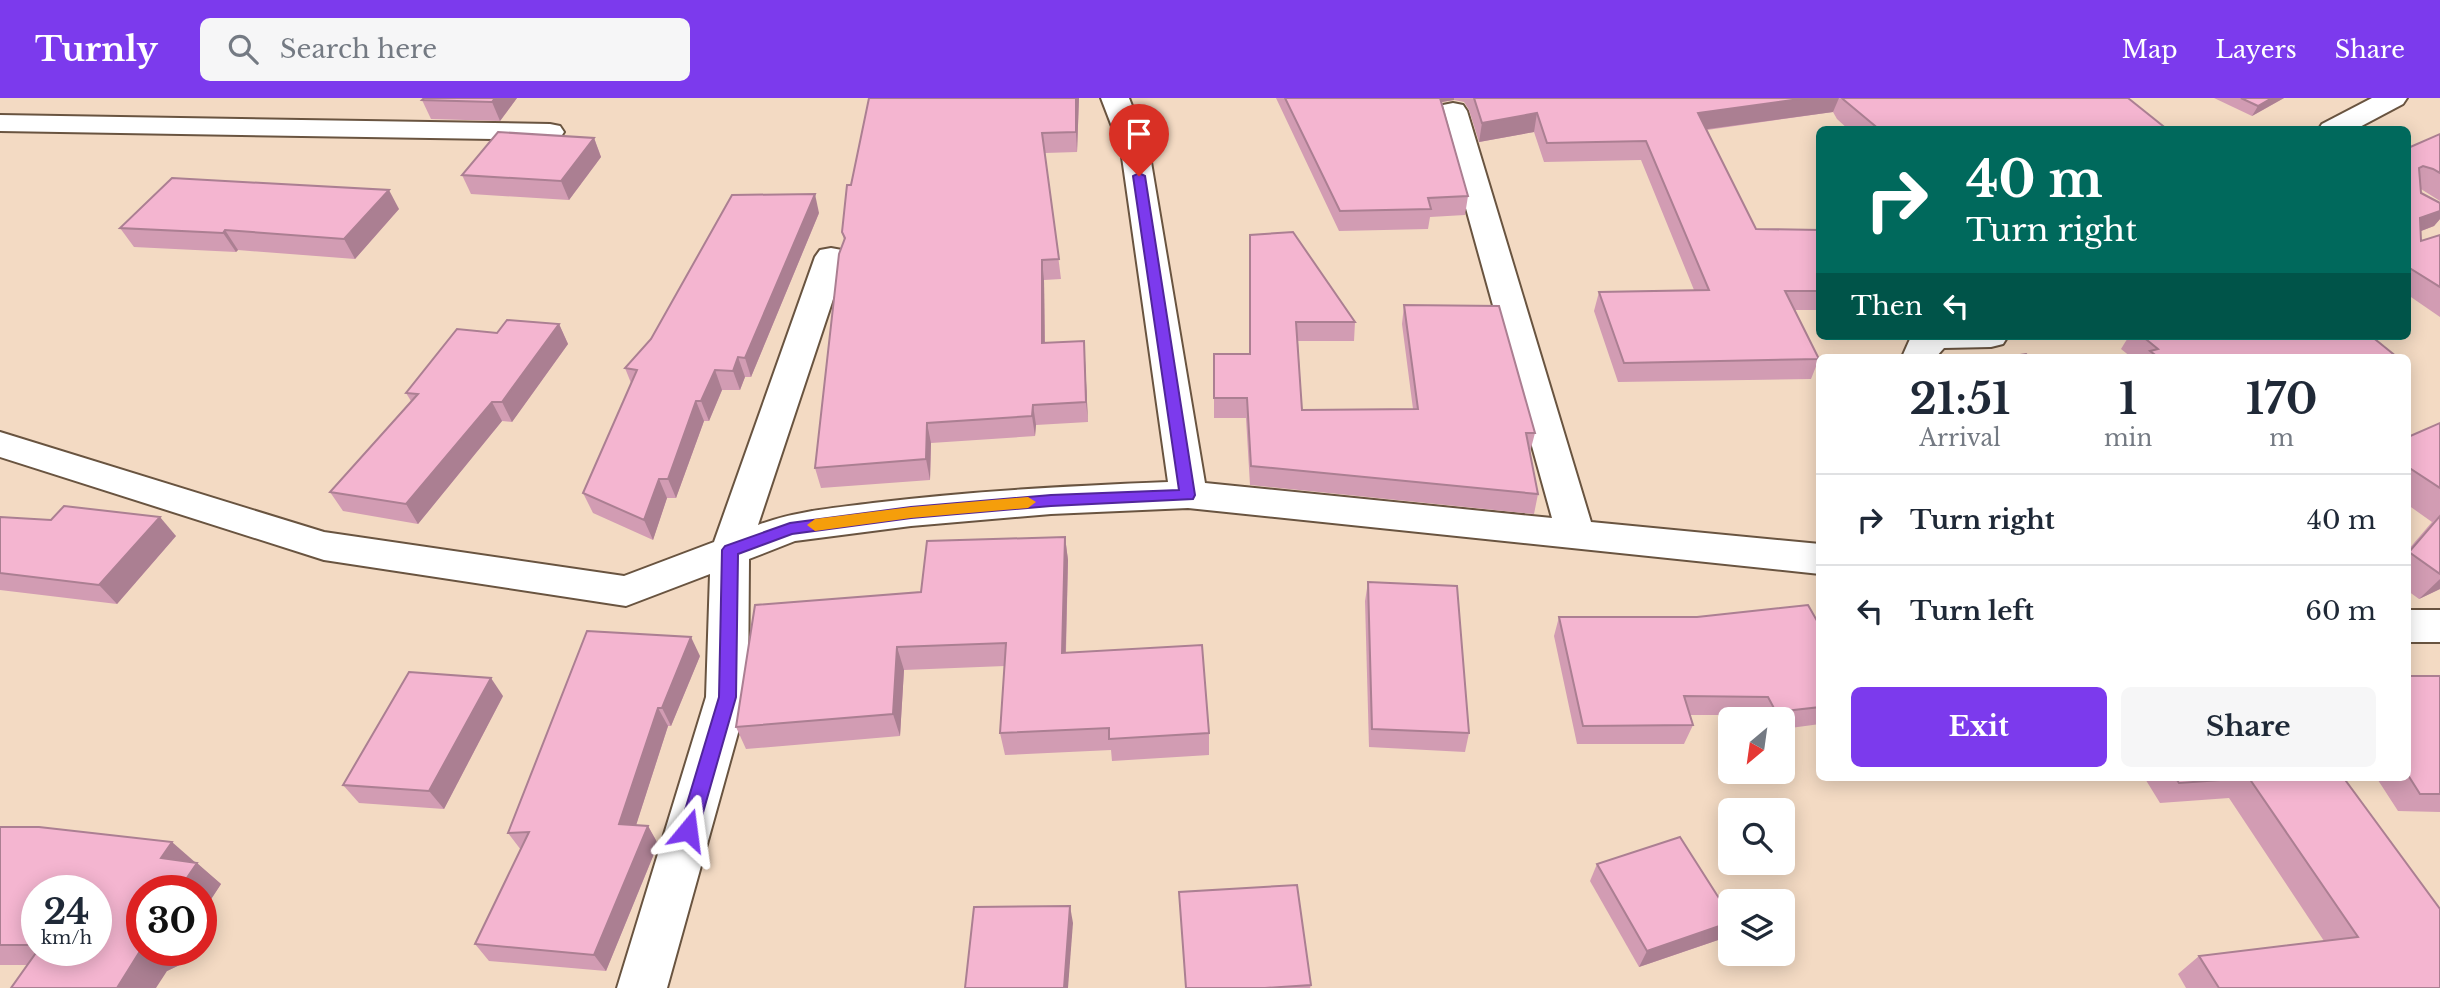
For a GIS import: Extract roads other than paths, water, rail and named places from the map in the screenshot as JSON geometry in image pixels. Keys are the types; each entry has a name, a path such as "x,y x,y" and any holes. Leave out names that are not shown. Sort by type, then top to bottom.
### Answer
{"street":[{"path":"0,123 32,98"},
{"path":"1115,98 1136,150 1188,495"},
{"path":"2340,126 2393,98"},
{"path":"1452,111 1575,533"},
{"path":"0,123 550,132"},
{"path":"642,988 727,697 730,550 831,257"},
{"path":"1920,354 1922,346 1933,340"},
{"path":"0,443 324,546 626,591 790,528 911,512 1051,500 1188,495 1816,559"},
{"path":"2411,626 2440,626"}]}
